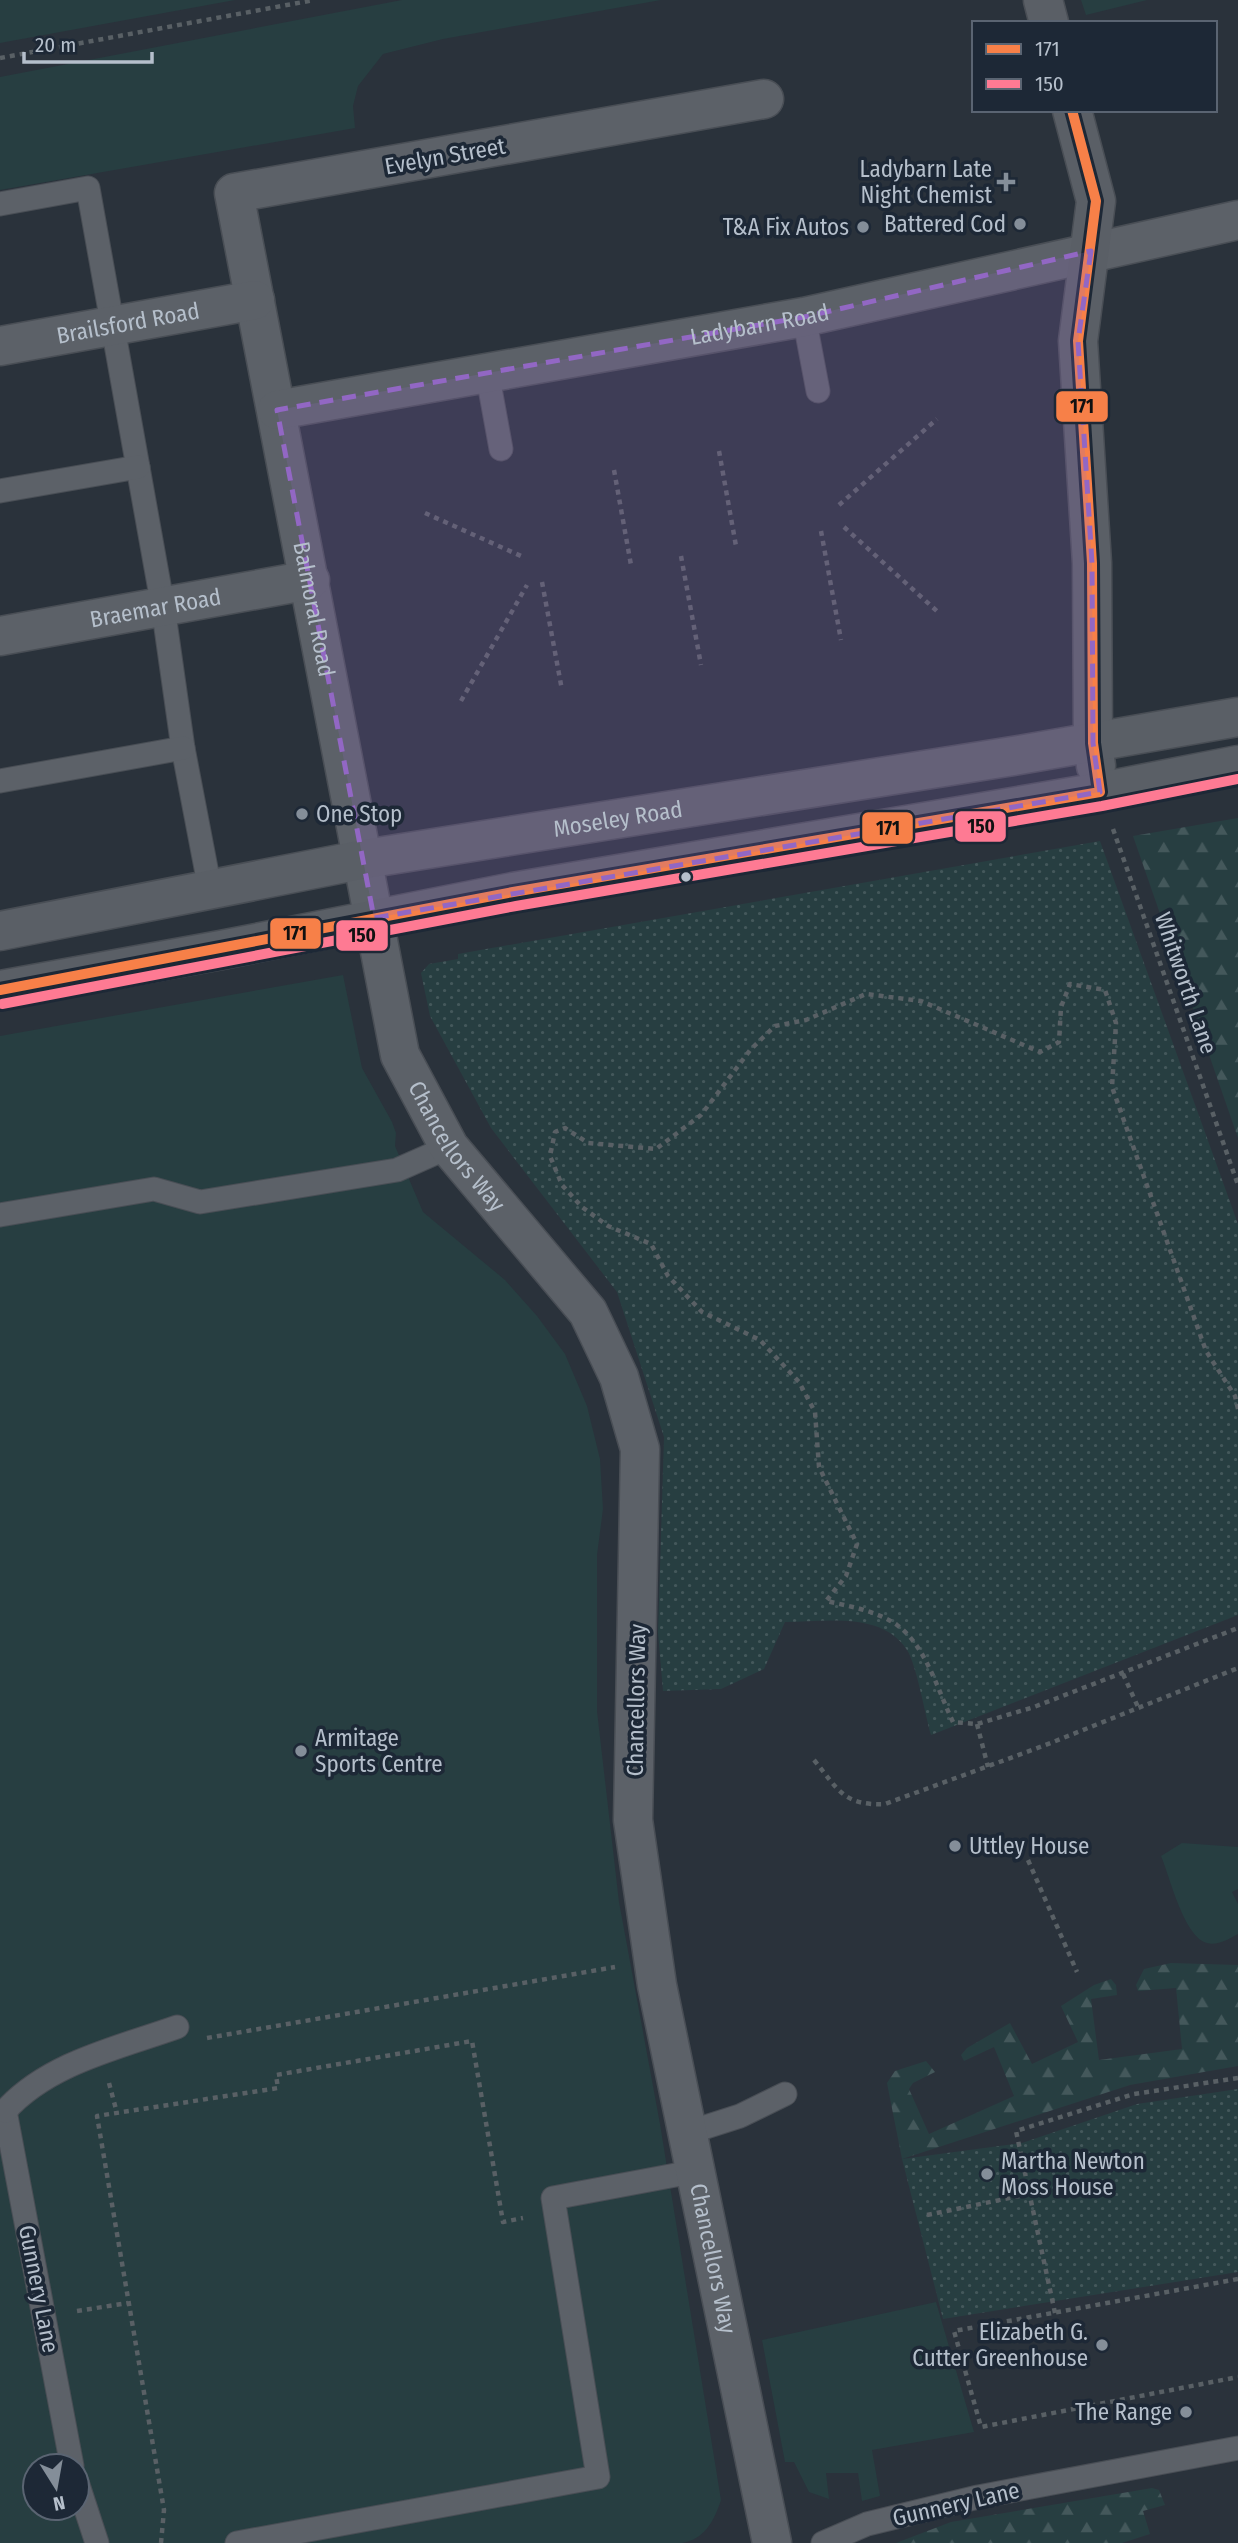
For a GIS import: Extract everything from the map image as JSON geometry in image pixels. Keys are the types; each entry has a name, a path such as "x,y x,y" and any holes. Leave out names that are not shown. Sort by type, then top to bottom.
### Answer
{"main road":[{"path":"1043,0 1048,21"},
{"path":"1073,112 1096,201 1078,341 1092,563 1093,743 1100,792"},
{"name":"Moseley Road","path":"0,931 365,859 1093,743 1238,717"},
{"path":"0,990 245,946 374,918 1100,792 1238,765"}],"street":[{"name":"Evelyn Street","path":"256,300 234,193 764,99"},
{"name":"Ladybarn Road","path":"277,410 804,317 1238,220"},
{"name":"Brailsford Road","path":"0,346 256,300"},
{"name":"Balmoral Road","path":"256,300 365,859 374,918"},
{"name":"Braemar Road","path":"0,636 310,580"},
{"name":"Chancellors Way","path":"374,918 400,1055 449,1147 588,1312 619,1377 640,1450 633,1820 653,1961 772,2543"}],"lane":[{"path":"0,204 88,188 163,607 183,748 210,890"},
{"path":"804,317 818,390"},
{"path":"487,372 501,449"},
{"path":"0,491 138,467"},
{"path":"0,781 183,748"},
{"path":"0,1215 154,1189 200,1202 397,1170 449,1147"},
{"path":"2,2110 33,2084 53,2073 177,2027"},
{"path":"690,2132 740,2116 785,2094"},
{"name":"Gunnery Lane","path":"2,2110 69,2452"},
{"path":"237,2543 598,2477 553,2198 697,2171"},
{"name":"Gunnery Lane","path":"823,2543 867,2524 1093,2475 1238,2448"},
{"path":"90,2522 97,2543"}],"path":[{"path":"0,58 313,0"},
{"path":"839,505 937,419"},
{"path":"719,451 737,547"},
{"path":"614,470 631,565"},
{"path":"425,513 522,556"},
{"path":"844,527 939,613"},
{"path":"821,531 841,640"},
{"path":"681,556 701,665"},
{"path":"542,582 562,690"},
{"path":"461,701 527,585"},
{"name":"Whitworth Lane","path":"1100,792 1238,1185"},
{"path":"1238,1409 1235,1396 1206,1351 1112,1087 1116,1023 1105,990 1070,984 1060,1007 1059,1042 1040,1052 921,1001 866,994 807,1020 775,1026 751,1049 701,1115 656,1149 587,1143 565,1128 555,1132 551,1156 562,1185 582,1207 608,1226 651,1244 668,1276 702,1312 760,1339 799,1382 815,1412 819,1467 858,1544 846,1576 826,1601 872,1613 898,1626 918,1649 953,1722 977,1724 1123,1674 1238,1628"},
{"path":"814,1760 837,1790 860,1805 885,1804 988,1767 1238,1668"},
{"path":"1123,1674 1138,1707"},
{"path":"977,1724 988,1767"},
{"path":"1028,1860 1077,1972"},
{"path":"177,2027 180,2043 653,1961"},
{"path":"161,2543 164,2510 97,2116 278,2088 276,2075 472,2041 503,2222 555,2212"},
{"path":"1055,2313 1016,2131 1133,2094 1238,2078"},
{"path":"927,2214 1029,2194"},
{"path":"1238,2279 954,2331 981,2427 1238,2377"},
{"path":"44,2317 128,2303"}],"highlighted area":[{"path":"1091,251 1078,341 1092,563 1093,743 1100,792 374,918 277,410 804,317"}],"green space":[{"path":"0,0 235,0 0,43"},
{"path":"402,0 661,0 443,39 383,54 358,86 353,106 355,128 0,190 0,77"},
{"path":"1081,0 1147,0 1086,15"},
{"path":"1238,818 1238,1138 1133,836"},
{"path":"1100,841 1238,1224 1238,1615 931,1735 907,1650 883,1629 851,1621 785,1622 764,1669 721,1689 663,1691 658,1633 664,1437 617,1292 491,1128 430,1016 421,973 429,964 458,959 458,954"},
{"name":"Armitage Sports Centre","path":"343,975 362,1068 392,1122 396,1133 395,1146 423,1212 505,1280 537,1316 565,1354 587,1406 600,1459 603,1509 597,1555 597,1711 619,1902 660,2124 721,2500 708,2528 697,2538 682,2543 0,2543 0,1036"},
{"path":"1182,1843 1238,1847 1238,1889 1232,1892 1238,1904 1238,1934 1211,1944 1191,1930 1161,1856"},
{"path":"1171,1963 1238,1965 1238,2066 1130,2085 902,2159 887,2083 895,2071 926,2061 935,2072 913,2083 909,2089 929,2134 1014,2096 994,2047 964,2061 961,2055 967,2048 1010,2023 1032,2064 1078,2042 1061,2006 1094,1985 1111,1979 1116,1985 1117,1995 1091,1999 1099,2060 1182,2049 1176,1988 1138,1991 1136,1985 1144,1969"},
{"path":"1238,2089 1238,2272 943,2319 902,2159 1022,2143 1137,2104"},
{"path":"936,2302 974,2432 872,2450 880,2496 862,2501 858,2473 826,2473 829,2499 809,2492 794,2462 785,2462 762,2340"},
{"path":"1152,2488 1159,2490 1165,2505 1143,2511 1150,2534 1122,2543 896,2543 951,2522"}],"transit line":[{"name":"171","path":"0,990 513,892 1100,792 1093,743 1092,563 1078,341 1096,201 1073,112"},
{"name":"150","path":"2,1004 516,906 1102,806 1238,779"}],"place":[{"name":"Ladybarn Late Night Chemist","path":"1006,182"},
{"name":"Battered Cod","path":"1020,224"},
{"name":"T&A Fix Autos","path":"863,227"},
{"name":"One Stop","path":"302,814"},
{"name":"Armitage Sports Centre","path":"301,1751"},
{"name":"Uttley House","path":"955,1846"},
{"name":"Martha Newton Moss House","path":"987,2174"},
{"name":"Elizabeth G. Cutter Greenhouse","path":"1102,2345"},
{"name":"The Range","path":"1186,2412"}]}
